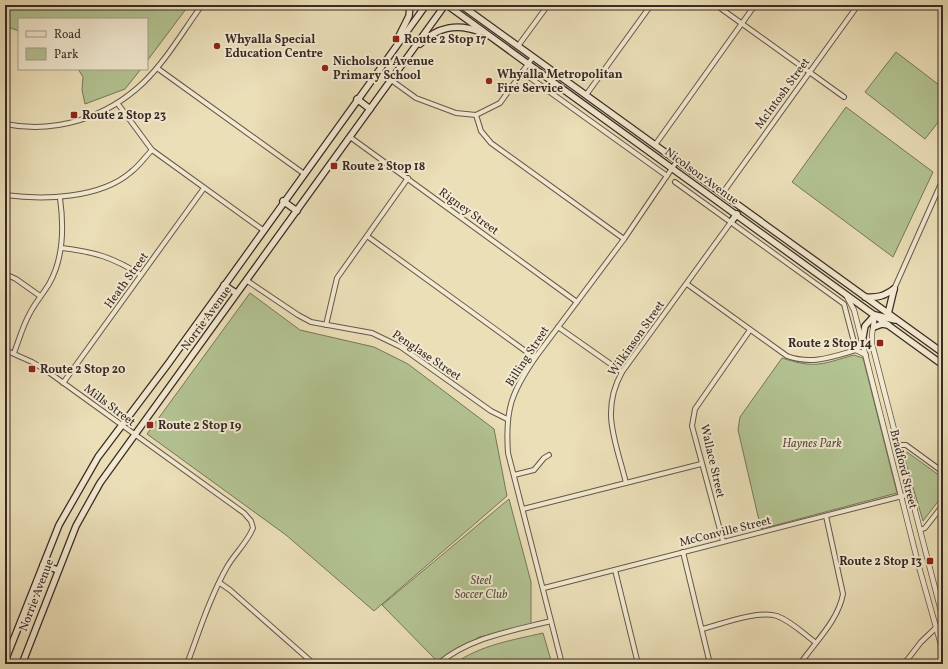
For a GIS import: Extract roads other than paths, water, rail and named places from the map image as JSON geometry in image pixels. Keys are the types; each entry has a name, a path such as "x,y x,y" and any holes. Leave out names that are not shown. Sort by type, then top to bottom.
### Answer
{"main road":[{"path":"394,48 409,16 410,5"},
{"name":"Norrie Avenue","path":"5,661 59,525 98,457 426,5"},
{"name":"Norrie Avenue","path":"22,664 76,526 97,489 246,280 446,5"},
{"name":"Nicolson Avenue","path":"446,5 942,362"},
{"name":"Nicolson Avenue","path":"461,5 943,353"},
{"path":"409,55 435,32 451,27 475,30 489,36"},
{"path":"357,99 370,109"},
{"path":"283,201 297,211"},
{"path":"731,222 736,214"},
{"path":"776,243 780,236"},
{"path":"224,285 236,294"},
{"path":"863,296 875,298 883,296 894,289"},
{"path":"888,314 894,289"},
{"path":"856,291 862,299 872,307 875,315"},
{"path":"875,315 897,320"},
{"path":"862,342 865,326 875,315"},
{"path":"874,327 882,324 889,325"},
{"path":"43,565 58,570"}],"street":[{"path":"5,124 34,127 56,126 84,119 118,104 143,83 157,68 202,5"},
{"path":"518,46 548,5"},
{"path":"586,96 651,5"},
{"path":"716,5 844,97"},
{"path":"655,145 755,5"},
{"name":"McIntosh Street","path":"722,194 858,5"},
{"path":"391,80 416,98 456,113 476,115 500,103 533,57"},
{"path":"157,68 303,173"},
{"name":"Nicolson Avenue","path":"522,72 667,176"},
{"path":"118,104 152,150 263,230"},
{"path":"476,115 481,131 491,143 624,239"},
{"name":"Rigney Street","path":"350,137 577,302"},
{"path":"5,195 26,198 60,198 96,190 116,182 131,173 152,150"},
{"name":"Billing Street","path":"562,664 544,588 508,453 507,419 514,392 535,358 624,239 677,161"},
{"path":"326,325 338,278 408,178"},
{"path":"894,289 943,181"},
{"name":"Nicolson Avenue","path":"675,182 844,304 856,350"},
{"name":"Heath Street","path":"63,383 204,188"},
{"path":"14,353 30,312 55,272 62,248 63,219 60,198"},
{"name":"Wilkinson Street","path":"626,482 610,417 610,401 615,384 622,372 731,222"},
{"path":"367,236 535,358"},
{"path":"62,248 110,257 141,275"},
{"path":"5,274 16,279 40,296"},
{"name":"Penglase Street","path":"246,280 311,322 372,333 386,339 401,347 491,411 507,419"},
{"path":"687,284 778,351 800,361 811,361 833,357 856,350 862,342"},
{"name":"Bradford Street","path":"843,292 854,310 935,628 943,652"},
{"name":"Bradford Street","path":"875,315 872,344 943,620"},
{"path":"558,326 622,372"},
{"name":"Wallace Street","path":"723,541 701,464 692,426 695,409 750,330"},
{"name":"Mills Street","path":"5,350 32,362 63,383 134,436 244,514 251,521 253,528 250,535 228,566 220,583"},
{"path":"856,350 866,356"},
{"path":"898,445 906,445 943,472"},
{"path":"514,475 534,470 544,458 549,455"},
{"path":"523,509 701,464"},
{"name":"McConville Street","path":"544,588 910,494"},
{"path":"920,530 926,528 943,505"},
{"path":"800,664 834,618 841,605 843,594 826,516"},
{"path":"683,552 710,664"},
{"path":"919,566 928,564"},
{"path":"615,570 638,664"},
{"path":"187,664 220,583 230,590 314,664"},
{"path":"702,629 767,614 784,620 815,642"},
{"path":"904,664 921,642 943,620"},
{"path":"438,664 455,652 493,635 551,621"}],"place":[{"name":"Route 2 Stop 17","path":"396,39"},
{"name":"Whyalla Special Education Centre","path":"217,46"},
{"name":"Nicholson Avenue Primary School","path":"325,68"},
{"name":"Whyalla Metropolitan Fire Service","path":"489,81"},
{"name":"Route 2 Stop 23","path":"74,115"},
{"name":"Route 2 Stop 18","path":"334,166"},
{"name":"Route 2 Stop 14","path":"880,343"},
{"name":"Route 2 Stop 20","path":"32,369"},
{"name":"Route 2 Stop 19","path":"150,425"},
{"name":"Route 2 Stop 13","path":"930,561"}],"park label":[{"name":"Haynes Park","path":"812,443"},
{"name":"Steel Soccer Club","path":"481,587"}]}
